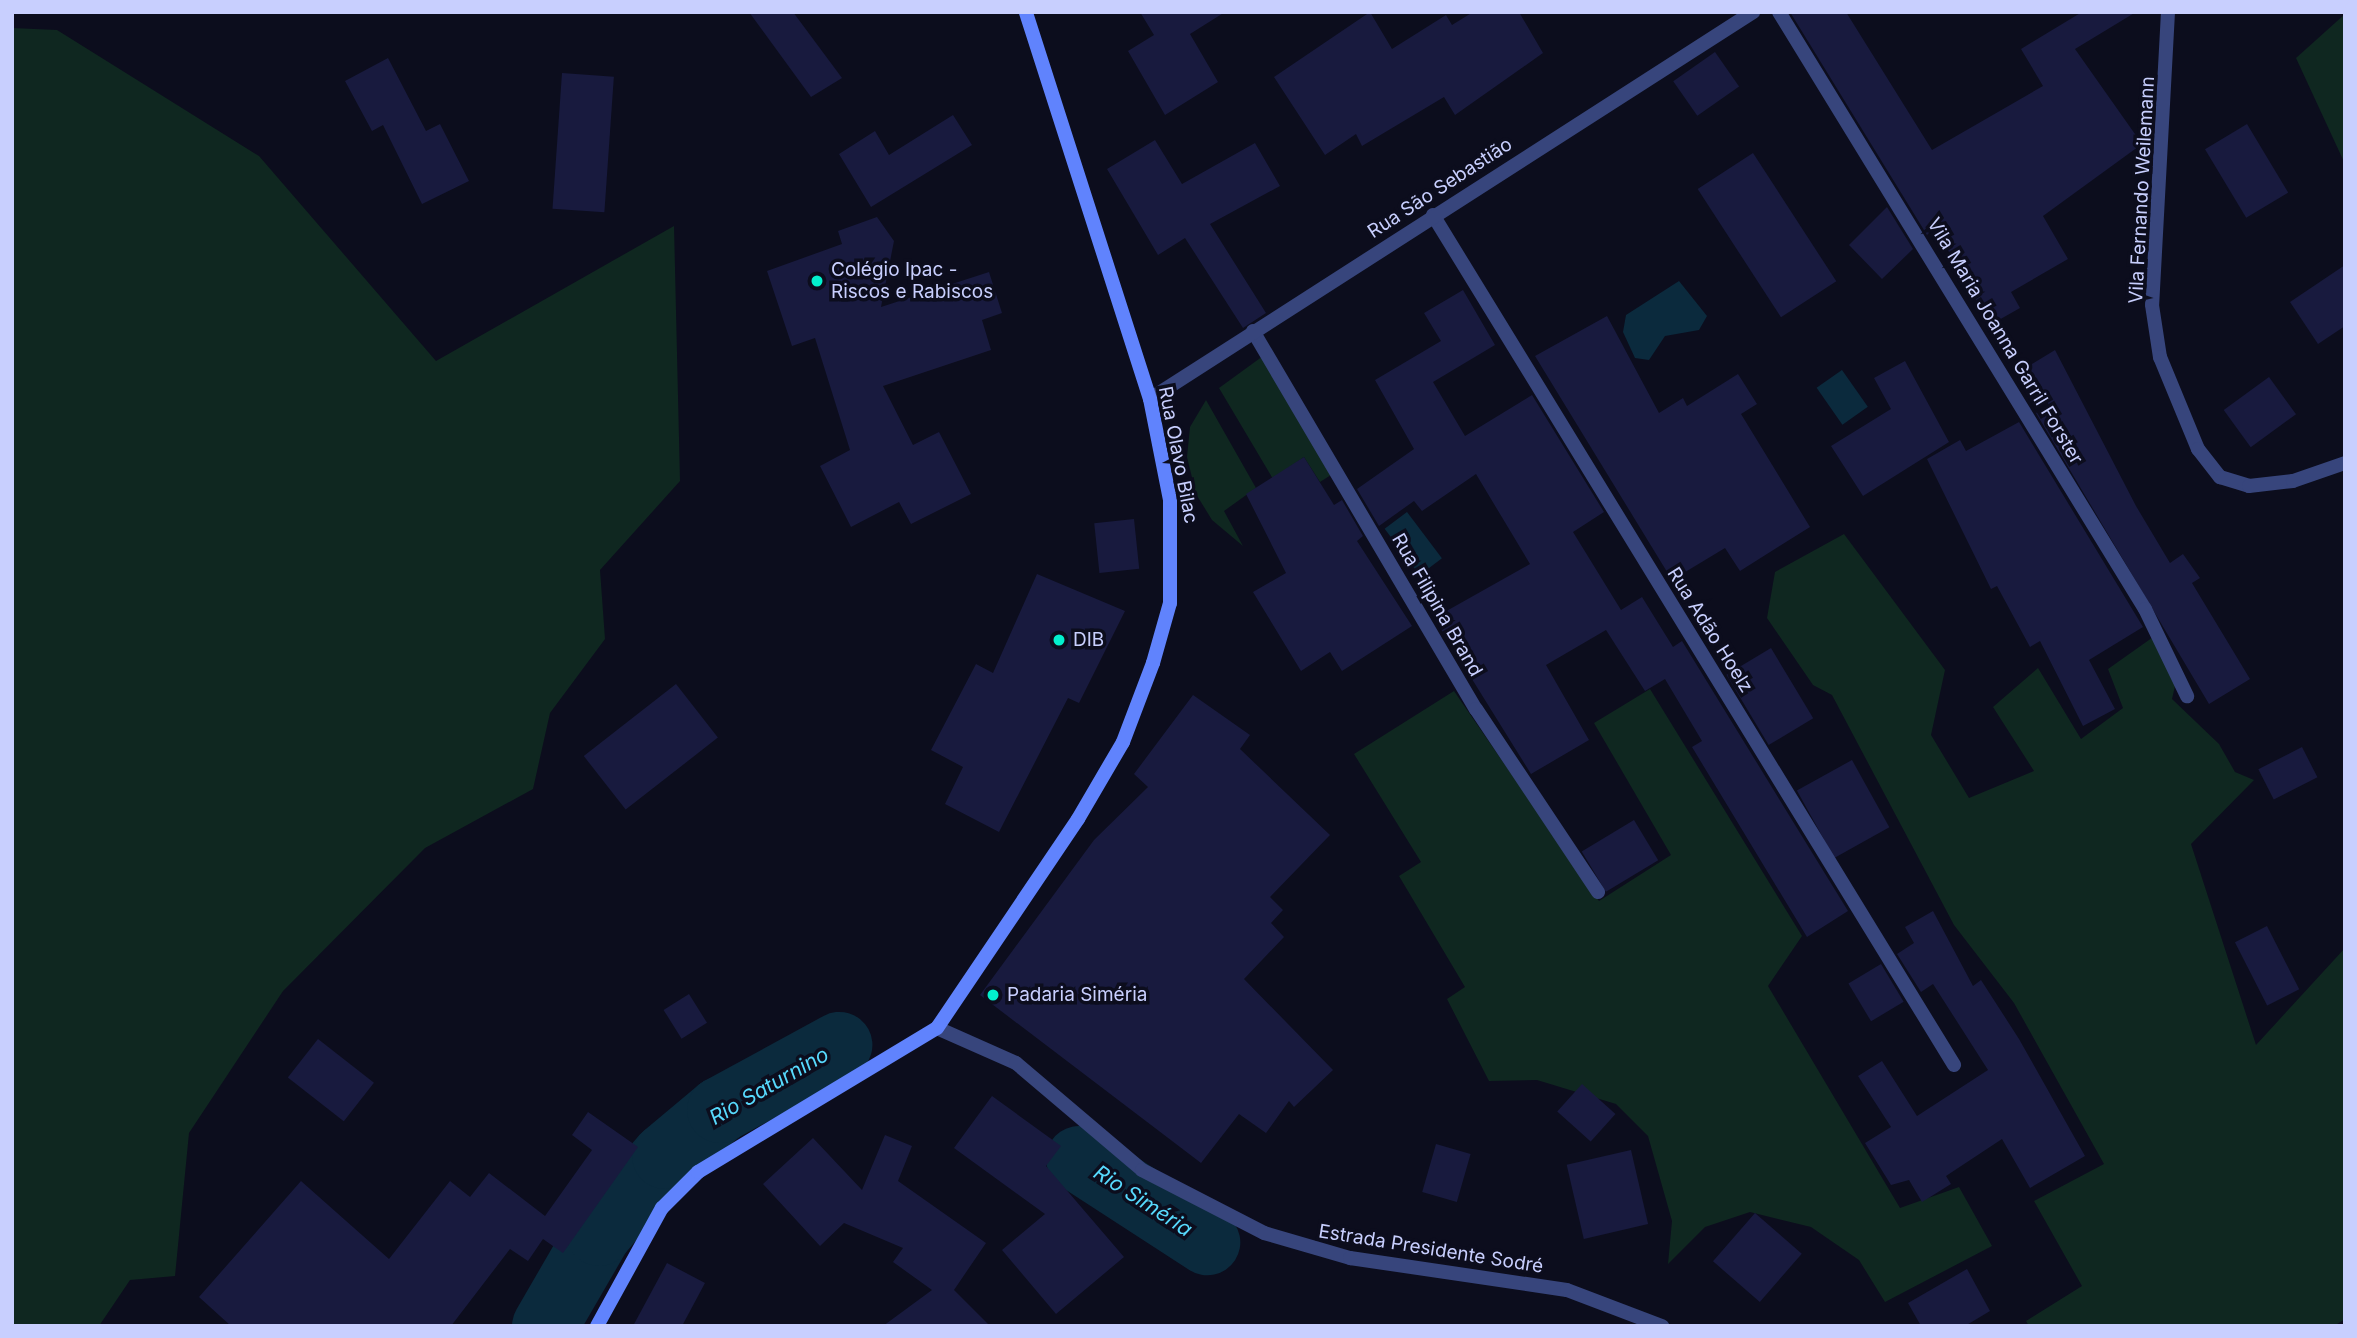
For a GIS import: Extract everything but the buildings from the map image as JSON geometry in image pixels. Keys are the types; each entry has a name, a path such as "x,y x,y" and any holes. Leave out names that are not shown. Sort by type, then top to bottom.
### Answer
{"main road":[{"name":"Rua Olavo Bilac","path":"597,1326 662,1208 698,1172 937,1028 1078,819 1123,742 1153,663 1170,603 1174,533 1150,399 1026,12"}],"street":[{"name":"Rua São Sebastião","path":"1150,399 1753,12"},
{"name":"Vila Maria Joanna Garril Forster","path":"1779,12 2145,609 2187,696"},
{"name":"Vila Fernando Weilemann","path":"2168,12 2152,305 2160,357 2198,449 2220,477 2249,486 2292,481 2345,463"},
{"name":"Rua Adão Hoelz","path":"1433,215 1954,1065"},
{"name":"Rua Filipina Brand","path":"1253,331 1476,709 1598,892"},
{"name":"Estrada Presidente Sodré","path":"937,1028 996,1051 1045,1083 1142,1170 1264,1233 1350,1258 1567,1290 1662,1326"}],"green space":[{"path":"2345,14 2345,164 2296,58"},
{"path":"12,28 57,30 259,156 436,361 674,226 680,481 600,570 605,639 550,713 533,789 425,848 283,991 189,1133 175,1276 130,1280 99,1326 12,1326"},
{"path":"1263,356 1334,473 1320,482 1304,457 1273,479 1219,388"},
{"path":"1206,400 1256,488 1224,511 1243,546 1212,520 1196,494 1187,457 1190,427"},
{"path":"1844,534 1945,670 1931,735 1969,798 2034,771 1993,707 2038,668 2081,739 2123,708 2108,669 2156,635 2178,673 2172,699 2219,744 2235,772 2254,780 2191,844 2256,1045 2345,948 2345,1319 2334,1326 2029,1326 2026,1321 2082,1286 2034,1201 2104,1164 2014,1003 1954,925 1832,695 1813,685 1767,618 1775,572"},
{"path":"1650,689 1802,936 1768,986 1900,1208 1959,1187 1992,1246 1885,1302 1859,1260 1811,1227 1750,1212 1705,1227 1668,1264 1672,1221 1648,1136 1616,1104 1537,1080 1489,1081 1447,999 1465,987 1399,876 1421,862 1354,754 1454,691 1599,901 1671,855 1594,723"}],"water":[{"path":"1679,281 1707,316 1699,330 1665,336 1649,360 1635,358 1623,332 1626,315"},
{"path":"1842,370 1868,407 1842,425 1817,388"},
{"path":"1407,512 1442,558 1420,575 1385,529"}],"waterway":[{"name":"Rio Saturnino","path":"545,1326 599,1233 665,1156 720,1110 839,1045"},
{"name":"Rio Siméria","path":"1079,1159 1207,1242"}],"place":[{"name":"Colégio Ipac - Riscos e Rabiscos","path":"817,281"},
{"name":"DIB","path":"1059,640"},
{"name":"Padaria Siméria","path":"993,995"}]}
